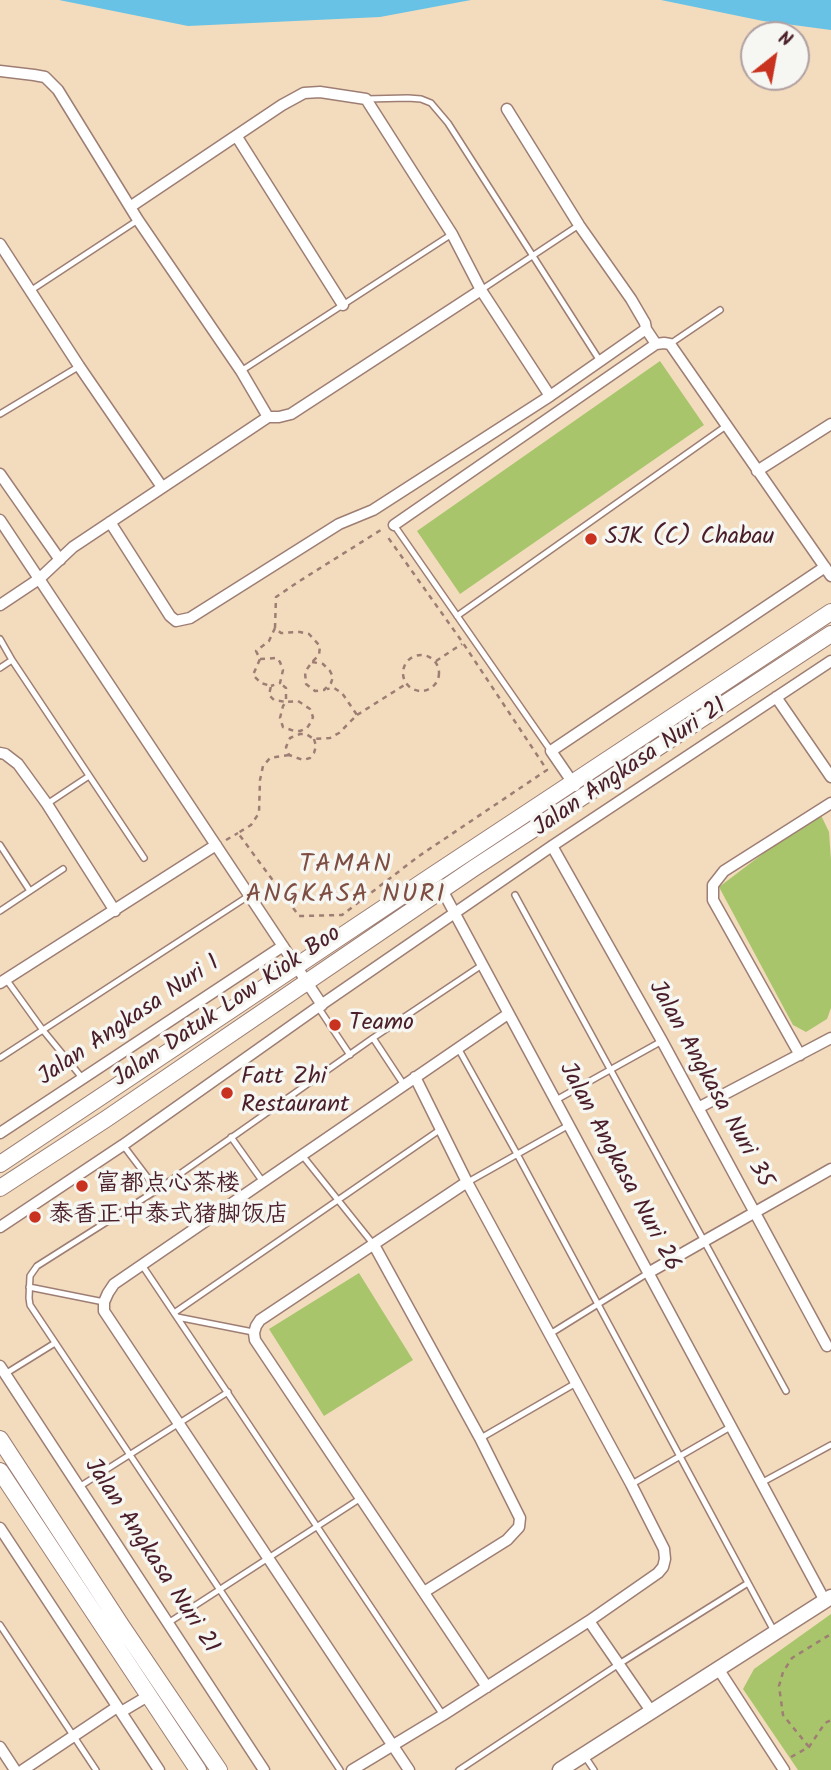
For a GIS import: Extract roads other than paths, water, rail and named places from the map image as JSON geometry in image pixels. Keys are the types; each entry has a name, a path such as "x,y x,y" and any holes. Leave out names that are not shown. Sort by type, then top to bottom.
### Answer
{"main road":[{"name":"Jalan Datuk Low Kiok Boo","path":"0,1188 442,890 578,790 831,612"},
{"name":"Jalan Datuk Low Kiok Boo","path":"0,1164 433,874 578,790 831,634"},
{"path":"0,1439 219,1770"},
{"path":"0,1471 198,1770"}],"street":[{"path":"0,71 45,78 58,90 138,220 241,371 268,417"},
{"path":"131,208 282,105 304,93 320,92 366,99 452,234 481,290 550,396"},
{"path":"507,109 579,225 631,299 656,344"},
{"path":"237,137 343,305"},
{"path":"0,244 162,487"},
{"path":"0,605 39,579 73,547 268,417 290,414 481,290"},
{"path":"110,522 166,611 176,621 183,621 339,524 373,510 550,396 646,329"},
{"path":"394,525 656,344 670,344 828,572 551,751 578,790"},
{"path":"757,471 831,424"},
{"path":"0,474 60,560"},
{"path":"0,520 250,895 320,1006"},
{"name":"Jalan Angkasa Nuri 21","path":"0,1227 123,1145 552,846 831,661"},
{"path":"776,697 831,777"},
{"path":"0,753 18,764 47,804 115,911"},
{"path":"800,1055 713,900 713,885 724,871 831,803"},
{"path":"3,981 216,845"},
{"name":"Jalan Angkasa Nuri 35","path":"552,846 662,1041 827,1346"},
{"name":"Jalan Angkasa Nuri 26","path":"433,874 761,1483 828,1599"},
{"name":"Jalan Angkasa Nuri 1","path":"0,1133 283,946"},
{"path":"409,1770 104,1311 104,1302 114,1284 508,1014"},
{"path":"698,1108 831,1038"},
{"path":"352,1770 589,1621 658,1573 665,1559 664,1549 631,1484 467,1182 415,1077"},
{"path":"648,1273 831,1169"},
{"path":"467,1182 260,1321 254,1333 256,1340 487,1686"},
{"path":"374,1245 480,1438 520,1518 519,1527 507,1541 424,1592"},
{"name":"Jalan Angkasa Nuri 21","path":"3,1370 264,1770"},
{"path":"0,1528 159,1770"},
{"path":"560,1770 828,1599"},
{"path":"589,1621 651,1711"},
{"path":"719,1670 778,1768"},
{"path":"23,1770 119,1709 148,1696"},
{"path":"0,1747 15,1770"}],"lane":[{"path":"366,99 408,98 431,103 448,123 600,361"},
{"path":"29,291 138,220"},
{"path":"481,290 579,225"},
{"path":"241,371 452,234"},
{"path":"670,344 720,310"},
{"path":"0,414 79,366"},
{"path":"457,616 726,426"},
{"path":"394,525 551,751"},
{"path":"0,639 144,858"},
{"path":"0,668 12,660"},
{"path":"47,804 89,776"},
{"path":"0,845 30,891"},
{"path":"0,911 63,869"},
{"path":"0,1058 250,895"},
{"path":"516,895 786,1391"},
{"path":"341,1770 30,1305 29,1287 32,1272 37,1266 157,1189 482,965"},
{"path":"3,981 83,1079"},
{"path":"320,1006 350,1055"},
{"path":"373,1038 404,1085"},
{"path":"556,1100 662,1041"},
{"path":"458,1048 776,1633"},
{"path":"467,1182 569,1125"},
{"path":"176,1315 337,1199 441,1129"},
{"path":"231,1137 263,1182"},
{"path":"123,1145 157,1189"},
{"path":"302,1155 374,1245"},
{"path":"142,1265 443,1715"},
{"path":"549,1334 648,1273"},
{"path":"29,1287 104,1302"},
{"path":"176,1315 254,1333"},
{"path":"3,1370 55,1343"},
{"path":"480,1438 576,1383"},
{"path":"79,1487 228,1392"},
{"path":"631,1484 732,1426"},
{"path":"761,1483 831,1445"},
{"path":"168,1623 361,1498"},
{"path":"459,1770 748,1583"},
{"path":"0,1625 96,1770"},
{"path":"584,1755 594,1770"}],"water":[{"path":"59,0 471,0 380,17 188,26"},
{"path":"661,0 831,0 831,30 810,27 810,21 763,21"}],"place":[{"name":"SJK (C) Chabau","path":"591,539"},
{"name":"Teamo","path":"335,1025"},
{"name":"Fatt Zhi Restaurant","path":"227,1093"},
{"name":"富都点心茶楼","path":"82,1186"},
{"name":"泰香正中泰式猪脚饭店","path":"35,1217"}],"district":[{"name":"TAMAN ANGKASA NURI","path":"346,882"}]}
